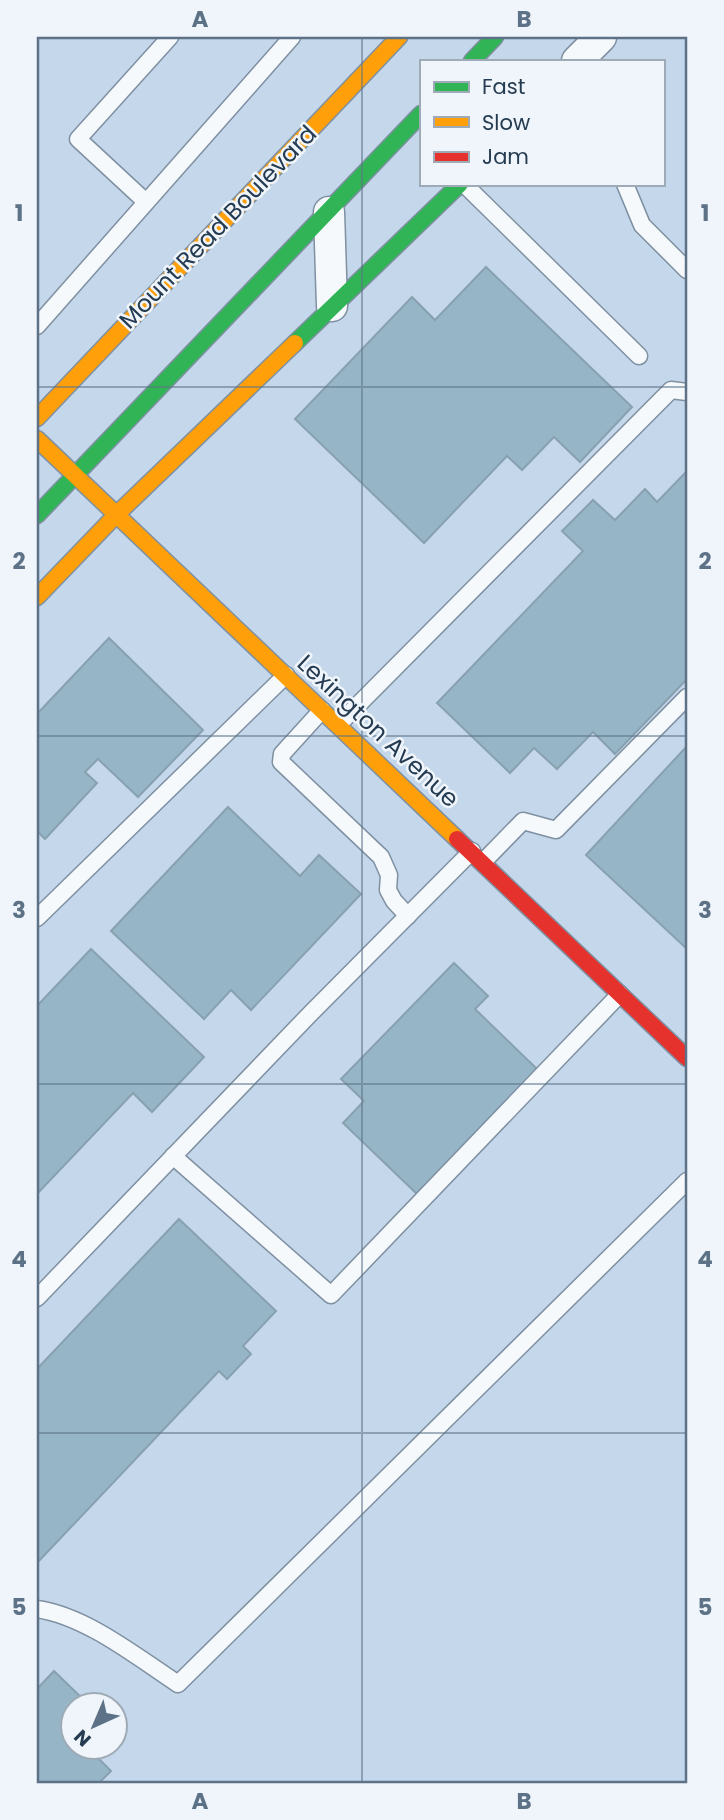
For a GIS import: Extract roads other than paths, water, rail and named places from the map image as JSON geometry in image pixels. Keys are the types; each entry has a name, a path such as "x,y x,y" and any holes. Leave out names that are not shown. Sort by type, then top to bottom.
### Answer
{"main road":[{"name":"Mount Read Boulevard","path":"37,418 400,37"},
{"path":"472,60 495,37"},
{"path":"37,515 420,115"},
{"path":"37,597 116,515 460,186"},
{"name":"Lexington Avenue","path":"37,439 687,1058"}],"street":[{"path":"578,60 601,37"},
{"path":"329,212 332,306"}],"lane":[{"path":"146,202 78,139 170,37"},
{"path":"37,326 292,37"},
{"path":"464,186 639,356"},
{"path":"626,186 642,225 687,270"},
{"path":"338,725 671,390 687,392"},
{"path":"40,908 286,675"},
{"path":"37,1297 408,916 523,821 556,830 687,697"},
{"path":"322,710 282,754 281,762 381,857 389,876 388,890 408,916"},
{"path":"173,1156 331,1295 620,994"},
{"path":"37,1609 50,1611 98,1632 178,1684 687,1181"}]}
